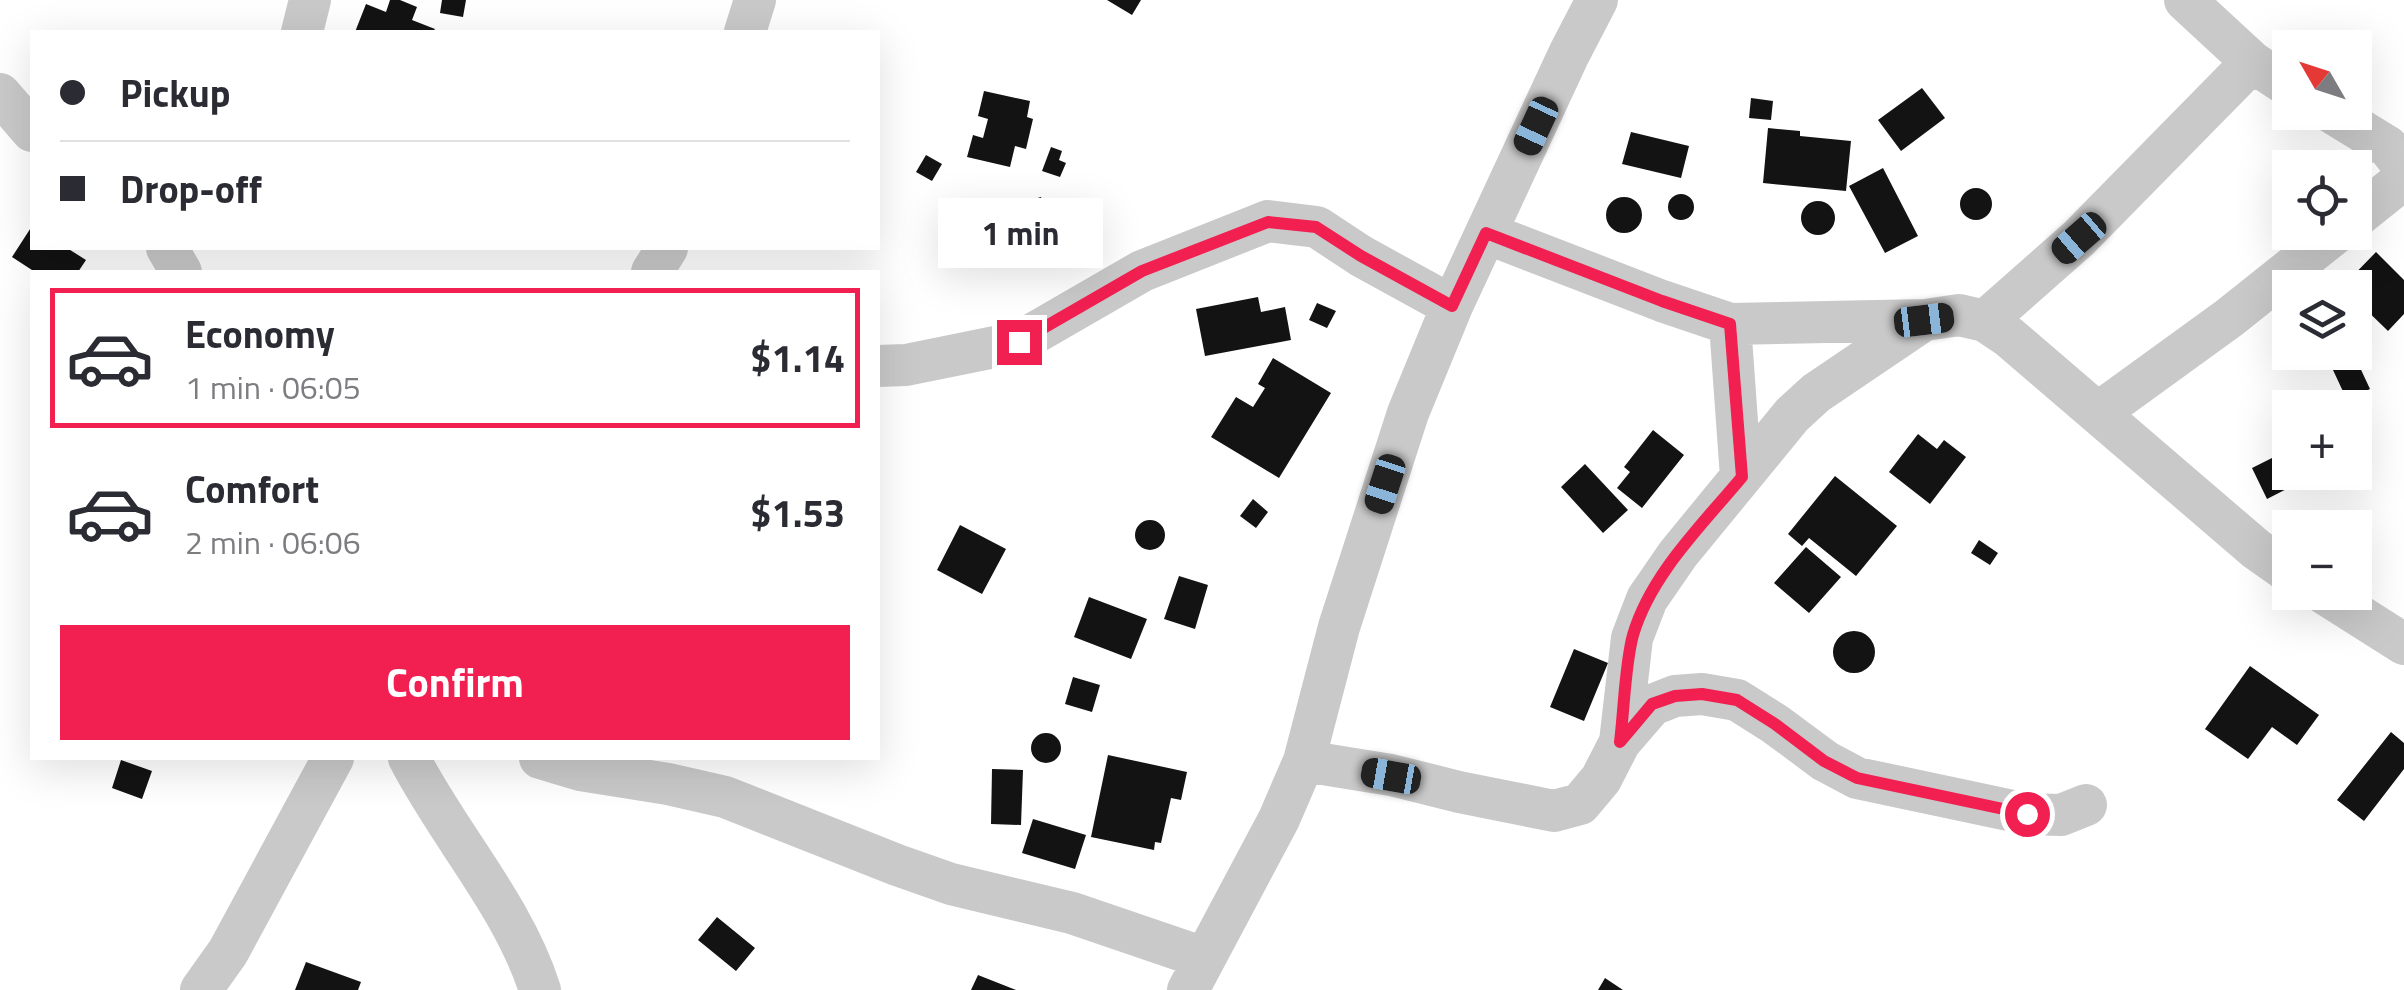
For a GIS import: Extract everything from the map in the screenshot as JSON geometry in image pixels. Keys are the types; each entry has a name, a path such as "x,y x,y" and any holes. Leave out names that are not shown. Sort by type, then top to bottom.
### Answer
{"street":[{"path":"302,30 310,0"},
{"path":"746,30 755,0"},
{"path":"547,760 580,770 725,797 896,866 1072,912 1196,974 1279,819 1304,760 1339,627 1408,413 1452,306 1597,0"},
{"path":"2185,0 2252,62 2272,75"},
{"path":"1985,321 2079,238 2252,62"},
{"path":"0,94 30,129"},
{"path":"2360,130 2388,148 2404,167"},
{"path":"2372,204 2404,179"},
{"path":"880,366 906,365 1019,342 1142,271 1268,222 1316,227 1452,306"},
{"path":"1486,233 1730,324 1959,316 1985,321 2009,337 2272,561"},
{"path":"2098,414 2314,250"},
{"path":"1620,742 1632,638 1647,599 1678,554 1792,415 1816,392 1924,320"},
{"path":"1730,324 1742,477"},
{"path":"2350,610 2404,644"},
{"path":"1304,760 1554,811 1580,804 1601,779 1620,742 1652,704 1675,696 1702,694 1737,700 1824,761 1857,778 2027,814 2061,815 2086,806"},
{"path":"201,990 228,952 333,760"},
{"path":"409,760 517,933 540,990"}],"building":[{"path":"390,0 400,0 417,7 412,20 435,29 356,30 366,4 386,12"},
{"path":"442,0 466,0 463,17 440,13"},
{"path":"1107,0 1141,0 1132,15"},
{"path":"1922,88 1945,118 1901,151 1878,120"},
{"path":"984,91 1030,101 1027,117 1033,119 1026,149 1015,146 1010,167 967,157 973,135 983,138 988,119 978,116"},
{"path":"1751,98 1773,101 1771,120 1749,118"},
{"path":"1768,128 1851,141 1846,191 1763,183"},
{"path":"1631,132 1689,146 1681,178 1622,164"},
{"path":"1051,147 1062,151 1059,160 1066,163 1060,177 1042,171"},
{"path":"926,155 942,164 932,181 916,172"},
{"path":"1883,168 1918,236 1885,253 1849,186"},
{"path":"1976,188 1987,193 1992,204 1987,215 1976,220 1965,215 1960,204 1965,193"},
{"path":"1681,194 1690,198 1694,207 1690,216 1681,220 1672,216 1668,207 1672,198"},
{"path":"1041,197 1047,217 1019,225 1013,205"},
{"path":"1624,197 1637,202 1642,215 1637,228 1624,233 1611,228 1606,215 1611,202"},
{"path":"1818,201 1830,206 1835,218 1830,230 1818,235 1806,230 1801,218 1806,206"},
{"path":"30,229 30,250 70,250 86,260 79,270 32,270 12,257"},
{"path":"2376,252 2404,280 2404,314 2388,331 2372,315 2372,270 2358,270"},
{"path":"1258,297 1261,312 1285,307 1291,340 1205,356 1196,309"},
{"path":"1317,303 1336,311 1327,328 1309,320"},
{"path":"1273,358 1331,393 1279,478 1211,437 1236,397 1253,407 1265,388 1258,384"},
{"path":"2333,370 2361,370 2370,389 2368,390 2342,390"},
{"path":"1653,430 1684,455 1642,508 1617,488 1630,472 1624,467"},
{"path":"1918,434 1937,449 1944,440 1966,457 1930,504 1889,472"},
{"path":"2272,458 2272,490 2285,490 2267,499 2252,468"},
{"path":"1585,464 1628,510 1603,533 1561,487"},
{"path":"1835,476 1897,526 1856,576 1809,538 1802,546 1788,534"},
{"path":"1253,499 1268,512 1256,528 1240,516"},
{"path":"1150,520 1161,524 1165,535 1161,546 1150,550 1139,546 1135,535 1139,524"},
{"path":"960,525 1006,549 982,594 937,570"},
{"path":"1979,540 1998,553 1990,565 1971,553"},
{"path":"1806,547 1841,577 1809,613 1774,583"},
{"path":"1179,576 1208,585 1195,629 1164,619"},
{"path":"1089,597 1147,619 1131,659 1074,637"},
{"path":"1854,631 1869,637 1875,652 1869,667 1854,673 1839,667 1833,652 1839,637"},
{"path":"1574,649 1608,663 1584,721 1550,707"},
{"path":"2250,666 2319,715 2297,745 2272,727 2248,759 2205,729"},
{"path":"1073,677 1100,685 1092,712 1065,704"},
{"path":"2391,732 2404,743 2404,769 2364,821 2337,800"},
{"path":"1046,733 1057,737 1061,748 1057,759 1046,763 1035,759 1031,748 1035,737"},
{"path":"1108,755 1187,772 1181,800 1171,798 1161,843 1155,842 1154,850 1091,837"},
{"path":"121,760 152,771 142,799 112,788"},
{"path":"992,769 1023,770 1021,825 991,824"},
{"path":"1033,819 1086,835 1075,869 1022,853"},
{"path":"717,917 755,948 736,971 698,940"},
{"path":"306,962 361,982 358,990 295,990"},
{"path":"978,975 1016,990 971,990"},
{"path":"1605,978 1623,990 1598,990"}],"route":[{"path":"1019,342 1142,271 1268,222 1316,227 1452,306 1486,233 1730,324 1742,477 1678,554 1647,599 1632,638 1620,742 1652,704 1675,696 1702,694 1737,700 1824,761 1857,778 2027,814"}]}
